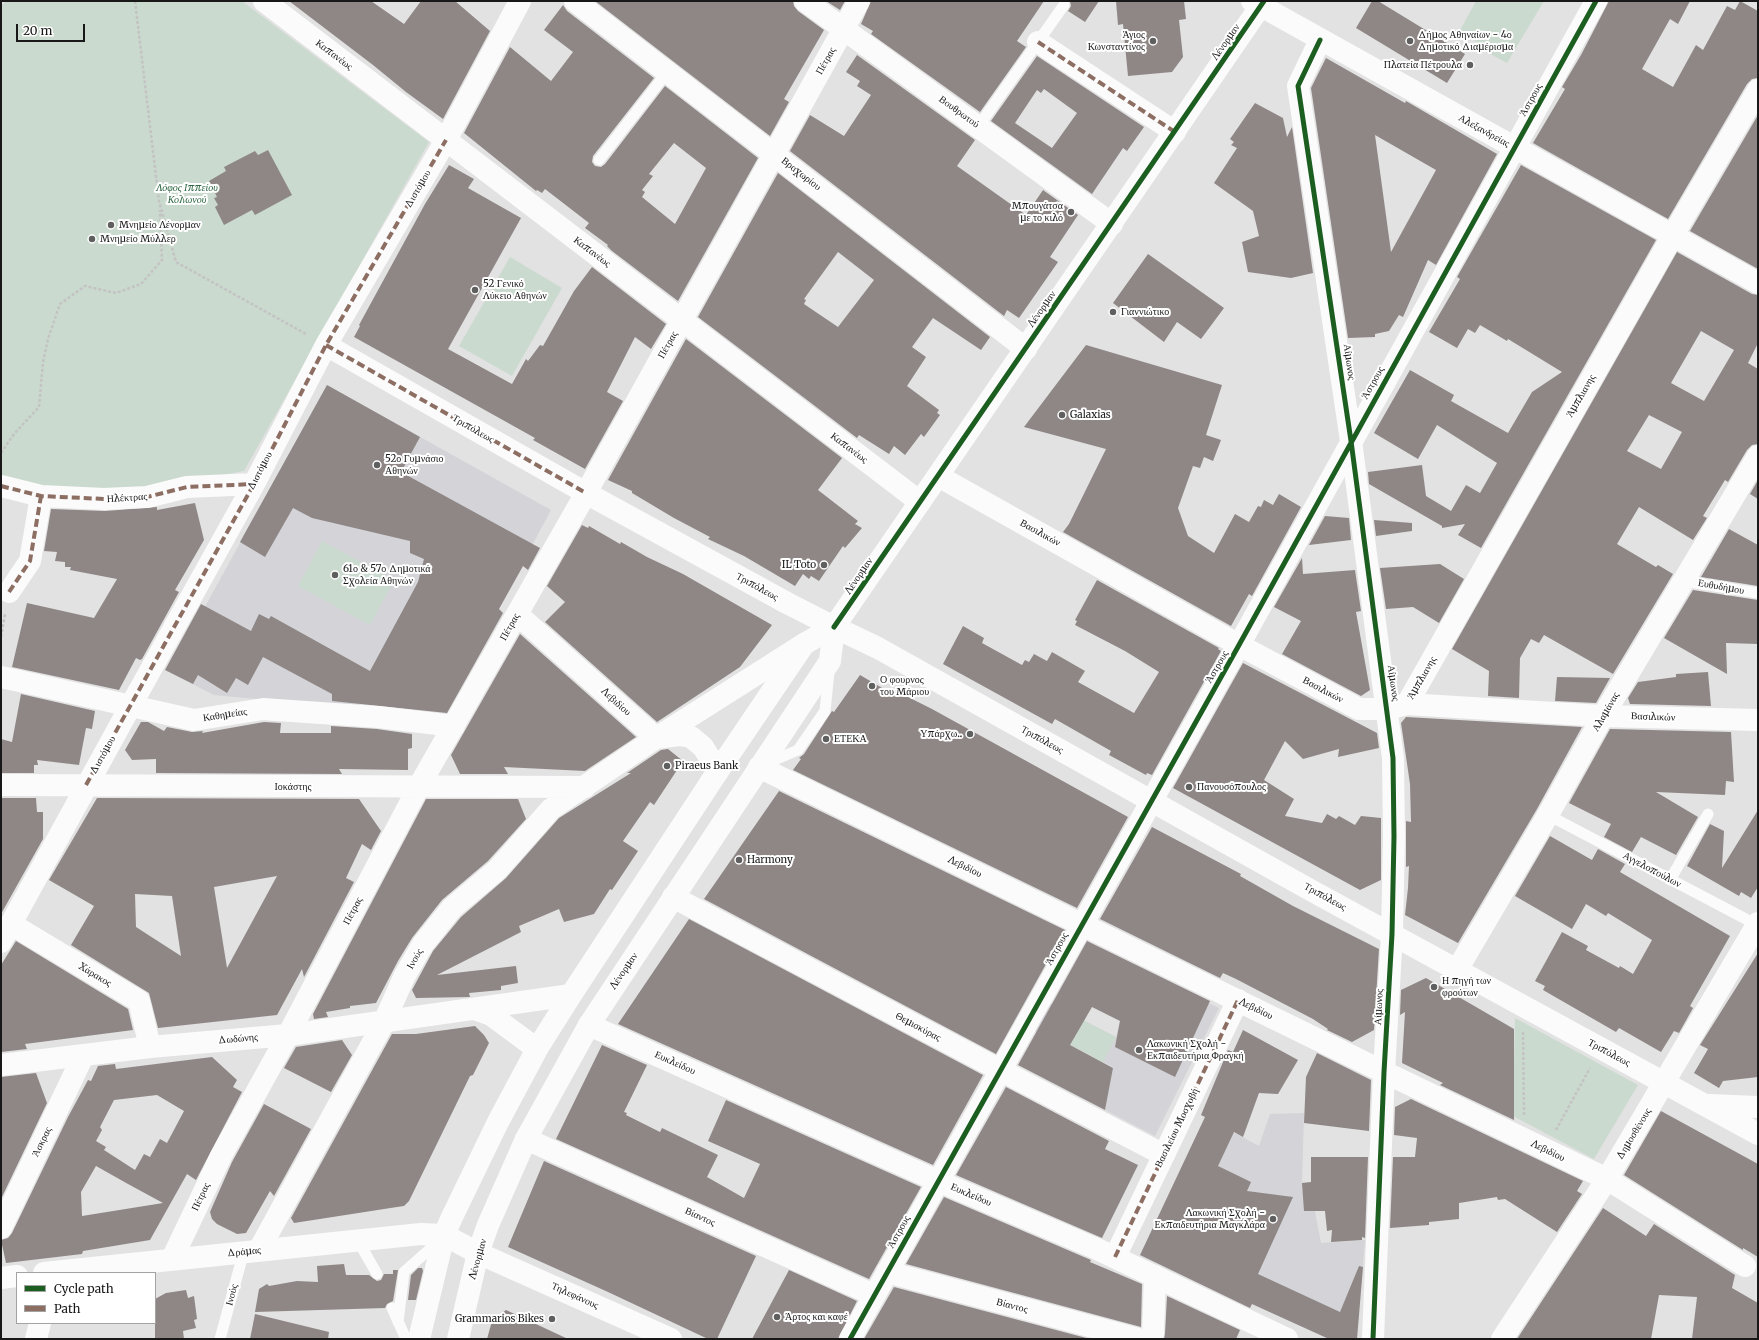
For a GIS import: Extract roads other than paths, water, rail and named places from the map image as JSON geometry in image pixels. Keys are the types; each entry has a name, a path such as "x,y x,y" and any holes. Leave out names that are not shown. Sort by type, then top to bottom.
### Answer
{"street":[{"name":"Καπανέως","path":"264,1 920,502"},
{"name":"Διστόμου","path":"6,933 86,785 254,484 326,345 446,140 520,1"},
{"name":"Βραχωρίου","path":"575,1 668,71 1026,348"},
{"name":"Βουθρωτού","path":"805,1 1112,224"},
{"name":"Πέτρας","path":"172,1259 221,1156 288,1034 418,788 586,494 859,1"},
{"name":"Άστρους","path":"850,1339 1081,924 1239,645 1596,1"},
{"name":"Αλεξανδρείας","path":"1259,3 1320,40 1758,283"},
{"name":"Λένορμαν","path":"656,738 804,644 834,627 1175,132 1259,3"},
{"name":"Αίμωνος","path":"1320,40 1298,86 1351,441 1397,706 1393,758 1394,837 1392,934 1384,1072 1373,1339"},
{"path":"1038,42 1175,132"},
{"name":"Άμπλιανης","path":"1397,706 1673,235 1752,113 1758,90"},
{"name":"Τριπόλεως","path":"326,345 586,494 787,603 878,648 1457,970 1666,1082 1758,1134"},
{"name":"Αλαμάνας","path":"1457,970 1548,815 1603,716 1758,456"},
{"name":"Βασιλικών","path":"938,476 1239,645 1359,709 1397,706 1603,716 1758,720"},
{"name":"Ηλέκτρας","path":"1,486 41,496 104,499 147,497 187,488 254,484"},
{"path":"9,592 30,561 41,496"},
{"name":"Λεβιδίου","path":"517,614 656,738"},
{"name":"Λένορμαν","path":"458,1339 478,1253 488,1225 526,1139 589,1024 830,661 834,627"},
{"name":"Λένορμαν","path":"418,1339 444,1235 498,1122 537,1049 718,771 804,644"},
{"name":"Καθημείας","path":"1,677 194,720 263,709 378,717 454,726"},
{"path":"656,738 679,735 692,737 703,747 718,771"},
{"name":"Ινούς","path":"251,1251 384,1022 404,978 423,944 452,908 497,870 551,809 656,738"},
{"name":"Λεβιδίου","path":"759,767 1384,1072 1607,1179 1744,1266"},
{"name":"Ιοκάστης","path":"1,785 418,788 585,787"},
{"name":"Θεμισκύρας","path":"673,897 1164,1155"},
{"name":"Δημοσθένους","path":"1502,1339 1607,1179 1666,1082 1757,924"},
{"name":"Χάρακος","path":"6,933 139,1001 150,1047"},
{"name":"Δωδώνης","path":"1,1065 150,1047 288,1034 384,1022 571,995"},
{"name":"Βασιλείου Μοσχοβή","path":"1114,1257 1238,1000"},
{"name":"Δωδώνης","path":"474,1009 491,1015 537,1049"},
{"name":"Ευκλείδου","path":"589,1024 938,1181 1114,1257 1287,1339"},
{"name":"Άσκρας","path":"1,1228 83,1056"},
{"path":"1704,1104 1758,1106"},
{"name":"Βίαντος","path":"526,1139 874,1295"},
{"name":"Δράμας","path":"59,1272 409,1234 444,1235"},
{"name":"Τηλεφάνους","path":"444,1235 478,1253 671,1339"},
{"name":"Βίαντος","path":"887,1272 1138,1339"},
{"path":"1,1278 16,1276"},
{"path":"1148,1339 1153,1334 1155,1276"},
{"path":"36,1339 40,1324"}],"lane":[{"path":"978,127 1064,5"},
{"path":"599,160 668,71"},
{"name":"Ευθυδήμου","path":"1683,581 1758,593"},
{"path":"1670,880 1708,814"},
{"name":"Αγγελοπούλων","path":"1548,815 1670,880 1757,924"},
{"path":"398,1322 404,1272 444,1235"},
{"path":"357,1239 377,1274"},
{"name":"Ινούς","path":"220,1339 251,1251"},
{"path":"392,1308 406,1339"}],"place":[{"name":"Άγιος Κωνσταντίνος","path":"1153,41"},
{"name":"Δήμος Αθηναίων - 4ο Δημοτικό Διαμέρισμα","path":"1410,41"},
{"name":"Πλατεία Πέτρουλα","path":"1470,65"},
{"name":"Μπουγάτσα με το κιλό","path":"1071,212"},
{"name":"Μνημείο Λένορμαν","path":"111,225"},
{"name":"Μνημείο Μύλλερ","path":"92,239"},
{"name":"52 Γενικό Λύκειο Αθηνών","path":"475,290"},
{"name":"Γιαννιώτικο","path":"1113,312"},
{"name":"Galaxias","path":"1062,415"},
{"name":"52ο Γυμνάσιο Αθηνών","path":"377,465"},
{"name":"IL Toto","path":"824,565"},
{"name":"61ο & 57ο Δημοτικά Σχολεία Αθηνών","path":"335,575"},
{"name":"Ο φουρνος του Μάριου","path":"872,686"},
{"name":"Υπάρχω..","path":"970,734"},
{"name":"ΕΤΕΚΑ","path":"826,739"},
{"name":"Piraeus Bank","path":"667,766"},
{"name":"Πανουσόπουλος","path":"1189,787"},
{"name":"Harmony","path":"739,860"},
{"name":"Η πηγή των φρούτων","path":"1434,987"},
{"name":"Λακωνική Σχολή - Εκπαιδευτήρια Φραγκή","path":"1139,1050"},
{"name":"Λακωνική Σχολή - Εκπαιδευτήρια Μαγκλάρα","path":"1273,1219"},
{"name":"Άρτος και καφέ","path":"777,1317"},
{"name":"Grammarios Bikes","path":"552,1319"}],"park label":[{"name":"Λόφος Ιππείου Κολωνού","path":"187,194"}]}
